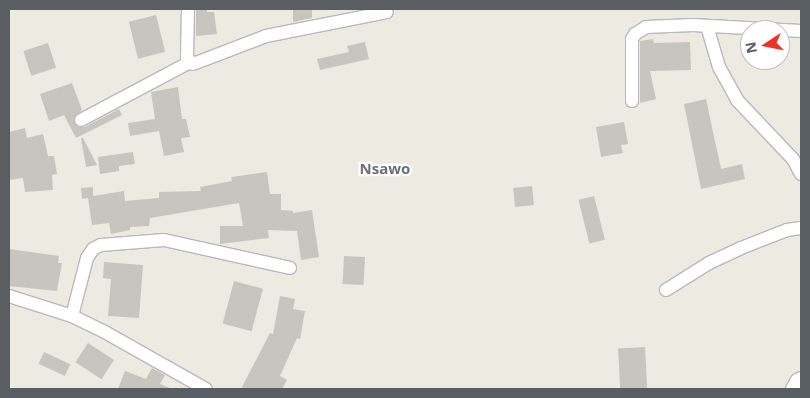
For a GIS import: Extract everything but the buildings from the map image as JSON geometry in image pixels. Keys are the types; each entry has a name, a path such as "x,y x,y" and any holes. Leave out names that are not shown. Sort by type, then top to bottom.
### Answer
{"street":[{"path":"188,9 188,58 190,62"},
{"path":"81,120 190,62 198,64 277,33 387,12"},
{"path":"632,100 630,48 635,34 646,28 654,26 708,26 801,31"},
{"path":"708,26 719,67 737,100 794,159 801,174"},
{"path":"666,290 709,263 741,248 787,230 801,228"},
{"path":"72,316 87,258 93,249 102,245 164,240 290,268"},
{"path":"9,296 72,316 103,331 206,389"},
{"path":"792,389 797,380 801,378"}],"district":[{"name":"Nsawo","path":"385,169"}]}
